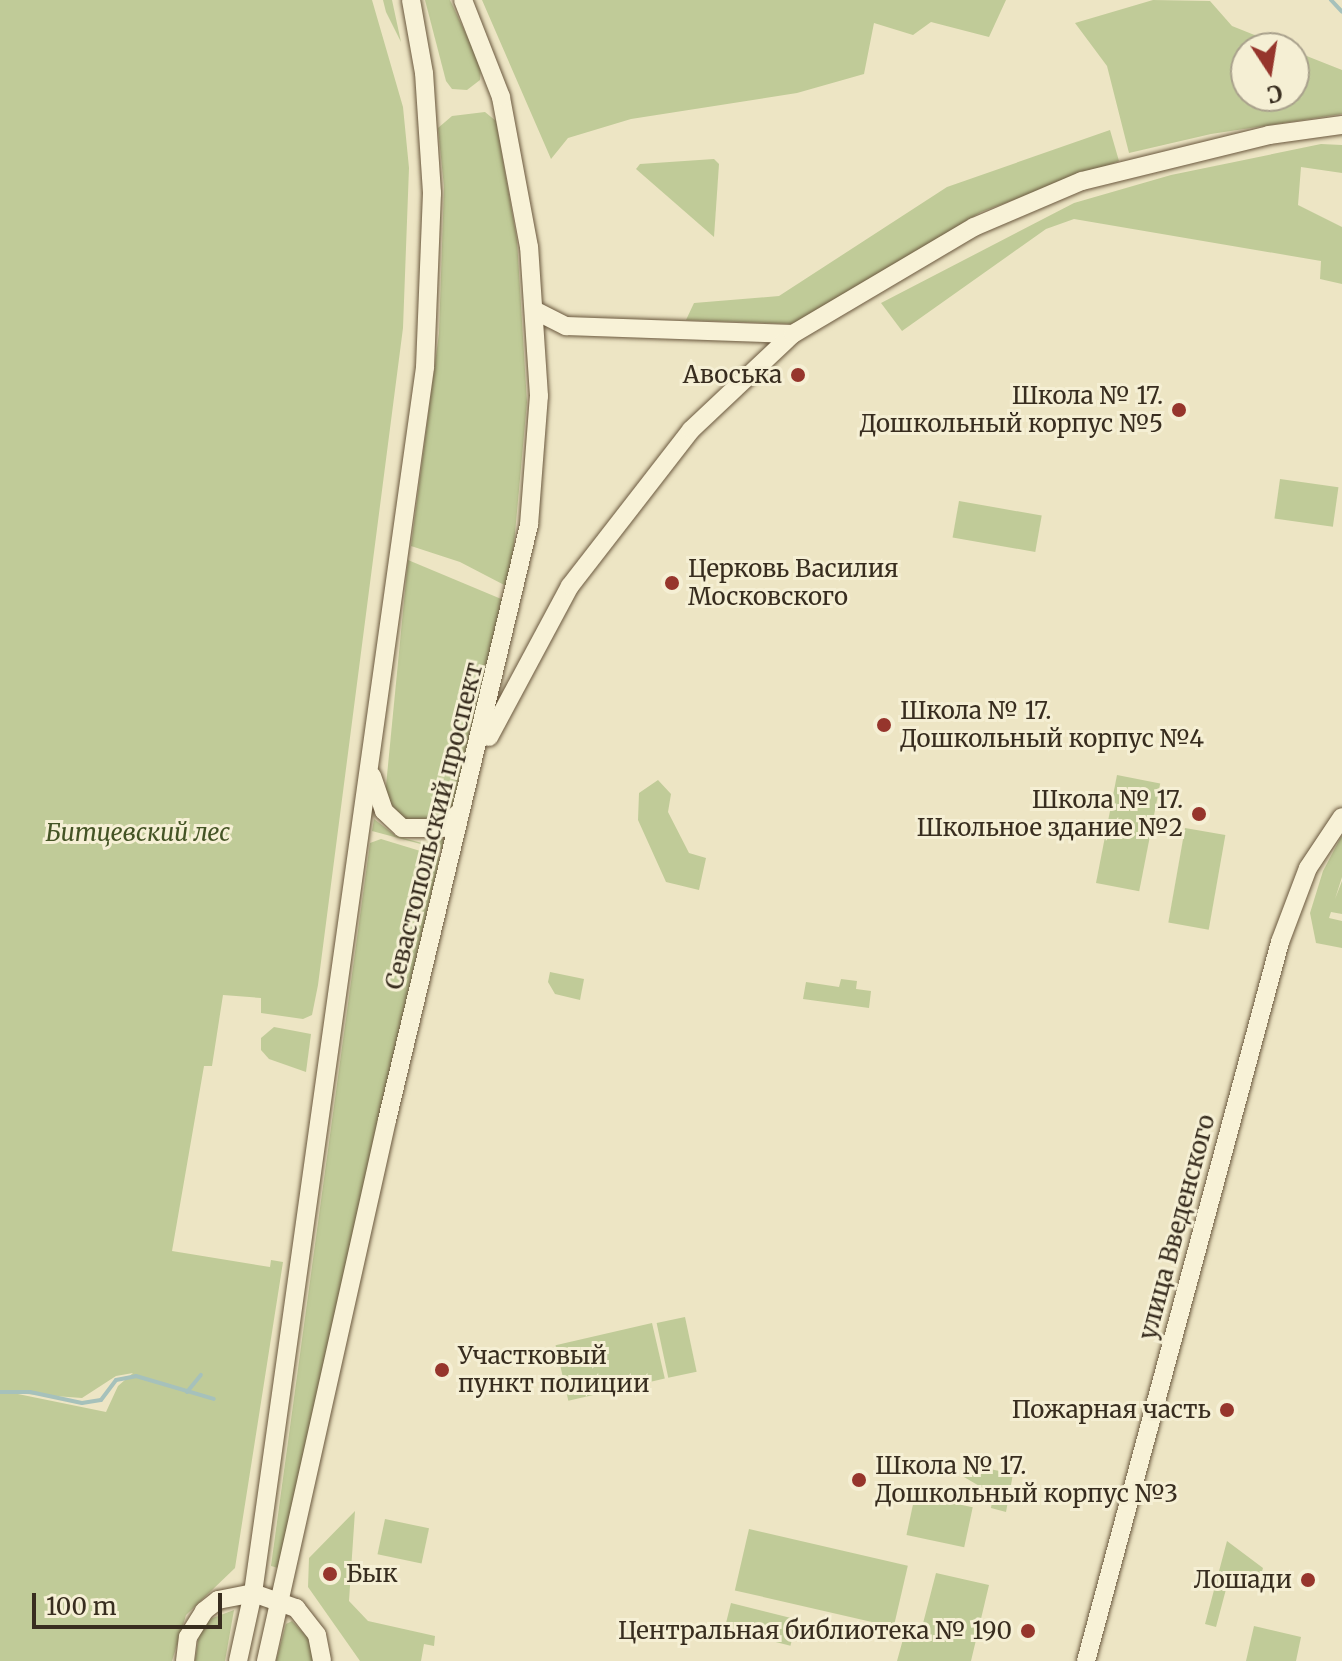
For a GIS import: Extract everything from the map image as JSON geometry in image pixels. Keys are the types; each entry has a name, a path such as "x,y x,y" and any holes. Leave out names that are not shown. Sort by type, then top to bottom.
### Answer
{"main road":[{"path":"238,1661 253,1593 425,367 432,280 429,125 411,0"},
{"name":"Севастопольский проспект","path":"266,1661 387,1120 465,805 529,525 539,396 534,310 515,155 501,97 463,0"},
{"path":"473,764 570,586 691,430 793,334 974,227 1082,181 1269,135 1342,125"},
{"path":"534,310 566,326 675,326 793,334"},
{"path":"370,765 379,803 402,828 442,828 465,805"},
{"name":"улица Введенского","path":"1086,1661 1280,942 1308,868 1342,817"},
{"path":"185,1661 188,1637 204,1611 218,1600 253,1593 281,1599 302,1614 331,1661"},
{"path":"317,1635 322,1661"}],"green space":[{"name":"Битцевский лес","path":"0,0 372,0 403,107 409,168 403,328 318,985 312,1015 303,1019 261,1013 261,998 223,995 212,1066 204,1066 172,1251 270,1267 271,1260 283,1262 235,1568 186,1615 172,1661 0,1661","holes":["133,1373 118,1386 106,1412 13,1393 82,1398 116,1376"]},
{"path":"383,0 392,0 401,42 386,12"},
{"path":"425,0 450,0 481,66 480,80 467,90 452,89 446,81"},
{"path":"482,0 1006,0 989,37 931,22 913,35 874,23 864,74 797,93 631,119 568,138 551,159"},
{"path":"1153,0 1210,1 1232,26 1247,32 1230,32 1230,112 1310,112 1310,57 1342,70 1342,114 1211,134 1129,153 1107,66 1075,23"},
{"path":"485,112 496,121 517,240 527,402 510,588 460,562 411,546 439,333 444,187 438,128 452,116"},
{"path":"1110,130 1119,161 981,212 796,324 686,320 694,303 779,296 947,187"},
{"path":"1321,144 1342,145 1342,173 1301,167 1298,205 1342,227 1342,284 1320,279 1321,261 1074,219 1046,229 902,331 881,303 1074,203 1171,175"},
{"path":"714,159 719,164 714,237 636,169 640,164"},
{"path":"1280,479 1338,487 1333,527 1274,519"},
{"path":"959,501 1042,516 1035,552 953,537"},
{"path":"408,560 506,601 452,810 433,823 406,823 385,796"},
{"path":"1117,775 1160,783 1139,891 1096,883"},
{"path":"658,780 671,794 668,812 689,853 706,858 699,890 666,882 638,820 639,793"},
{"path":"374,819 396,836 422,843 447,838 443,850 372,831"},
{"path":"1185,828 1225,835 1209,930 1168,923"},
{"path":"1342,835 1342,877 1335,899 1342,881 1342,914 1331,912 1329,918 1342,921 1342,948 1316,943 1310,913 1323,871"},
{"path":"381,839 440,857 278,1568 271,1566 370,843"},
{"path":"550,972 584,979 580,1000 555,994 548,982"},
{"path":"841,979 857,981 856,989 871,991 869,1008 803,999 806,982 839,987"},
{"path":"274,1027 311,1034 306,1072 269,1059 261,1050 261,1038"},
{"path":"685,1317 697,1372 668,1378 657,1323"},
{"path":"652,1323 665,1379 568,1401 556,1345"},
{"path":"967,1464 1013,1474 1006,1512 991,1508 993,1494 964,1477"},
{"path":"915,1495 973,1507 964,1547 906,1535"},
{"path":"355,1511 349,1601 368,1621 435,1636 434,1646 424,1644 421,1661 360,1661 308,1587 309,1558"},
{"path":"385,1519 429,1528 422,1564 378,1554"},
{"path":"749,1529 908,1566 894,1627 735,1590"},
{"path":"1227,1541 1263,1568 1258,1586 1229,1578 1216,1627 1205,1624"},
{"path":"936,1573 989,1585 971,1661 897,1661 905,1632 920,1635"},
{"path":"731,1603 797,1619 790,1646 724,1629"},
{"path":"234,1610 225,1661 195,1661 199,1635 210,1619"},
{"path":"292,1621 312,1642 316,1661 276,1661 286,1624"},
{"path":"1254,1626 1301,1637 1296,1661 1246,1661"}],"waterway":[{"path":"1331,0 1342,12"},
{"path":"187,1392 201,1375"},
{"path":"0,1392 30,1392 82,1403 101,1400 116,1380 136,1376 214,1399"}],"place":[{"name":"Авоська","path":"798,375"},
{"name":"Школа № 17. Дошкольный корпус №5","path":"1179,410"},
{"name":"Церковь Василия Московского","path":"672,583"},
{"name":"Школа № 17. Дошкольный корпус №4","path":"884,725"},
{"name":"Школа № 17. Школьное здание №2","path":"1199,814"},
{"name":"Участковый пункт полиции","path":"442,1370"},
{"name":"Пожарная часть","path":"1227,1410"},
{"name":"Школа № 17. Дошкольный корпус №3","path":"859,1480"},
{"name":"Бык","path":"330,1574"},
{"name":"Лошади","path":"1308,1580"},
{"name":"Центральная библиотека № 190","path":"1028,1631"}]}
